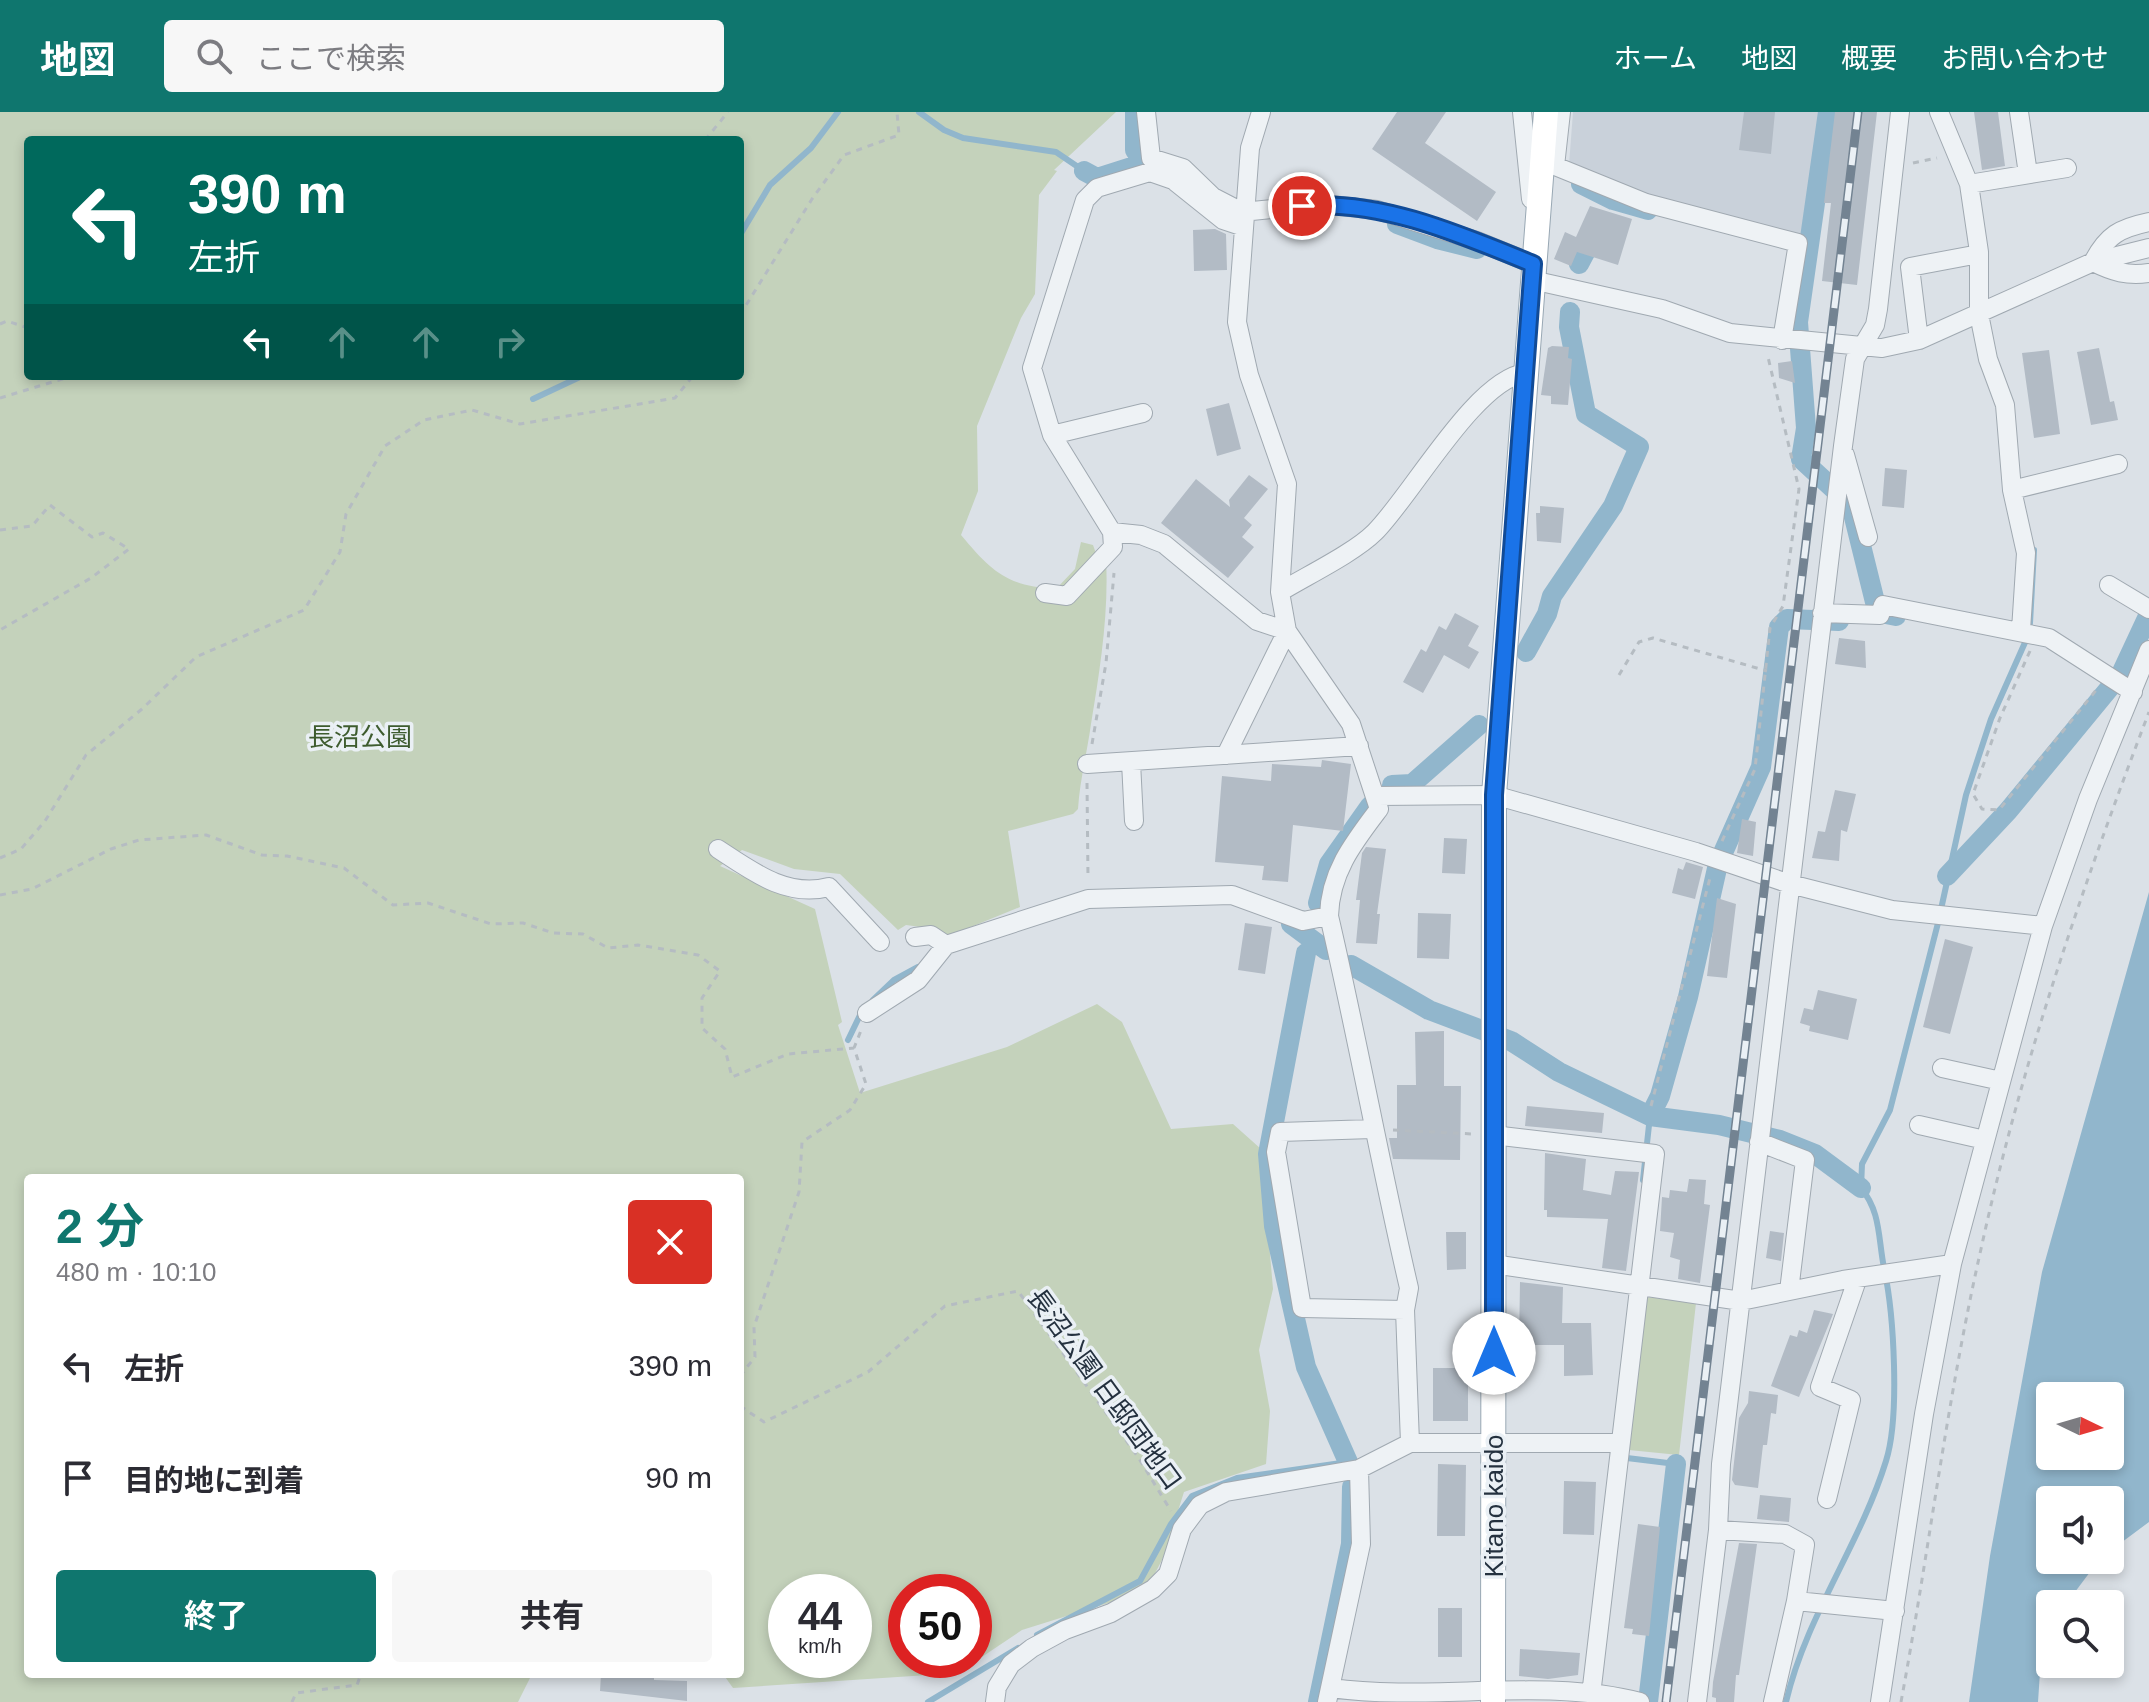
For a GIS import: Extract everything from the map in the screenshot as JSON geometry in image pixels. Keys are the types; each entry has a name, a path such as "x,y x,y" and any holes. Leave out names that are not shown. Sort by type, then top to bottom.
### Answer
{"main road":[{"name":"Kitano kaido","path":"1493,1698 1494,795 1546,112"}],"street":[{"path":"1261,112 1250,148 1237,322 1249,375 1287,484 1280,592 1287,631 1351,724 1377,796 1379,809 1339,867 1329,899 1329,916 1361,1057 1372,1129 1409,1288 1405,1310 1410,1443"},
{"path":"1522,112 1535,237"},
{"path":"1561,112 1555,166 1646,203 1798,243 1782,340"},
{"path":"1697,1702 1718,1530 1721,1464 1843,446 1855,359 1875,325 1878,309 1900,112"},
{"path":"1939,112 1969,184 1979,254 1979,314 1988,359 2005,405 2012,490 2026,553 2030,632"},
{"path":"2019,112 2028,174"},
{"path":"1146,120 1151,158 1183,168 1213,197 1243,219"},
{"path":"1969,184 2067,168"},
{"path":"1113,540 1052,435 1032,368 1085,200 1097,188 1150,172 1173,180 1223,220 1322,204 1377,210 1477,241 1533,272 1662,309 1730,333 1861,347 1898,347 1919,340 2093,262 2149,248"},
{"path":"2093,262 2105,240 2123,228 2149,222"},
{"path":"1919,340 1910,267 1979,254"},
{"path":"2093,262 2112,272 2131,276 2149,273"},
{"path":"1280,592 1373,534 1463,421 1509,375 1525,373"},
{"path":"1052,435 1143,413"},
{"path":"1843,446 1868,537"},
{"path":"2012,490 2118,464"},
{"path":"1045,593 1067,596 1113,540 1141,535 1164,544 1257,621 1287,631"},
{"path":"2109,585 2149,609"},
{"path":"1822,613 1880,615 1883,605 2030,632 2049,638 2133,692"},
{"path":"1226,755 1287,631"},
{"path":"1880,1702 1924,1414 1952,1264 2043,926 2088,799 2149,650"},
{"path":"1087,764 1359,746"},
{"path":"1131,762 1134,821"},
{"path":"1377,796 1494,795 1714,857 1790,884 1931,917 2043,926"},
{"path":"718,849 762,877 795,891 829,887 880,942"},
{"path":"867,1013 918,980 946,945 1003,923 1088,899 1232,895 1303,921 1329,916"},
{"path":"915,937 931,935 946,945"},
{"path":"1942,1068 2001,1081"},
{"path":"1919,1125 1985,1140"},
{"path":"1372,1129 1280,1132 1276,1152 1302,1308 1405,1310"},
{"path":"1493,1135 1655,1154 1591,1695"},
{"path":"1759,1142 1805,1160 1789,1291"},
{"path":"1493,1264 1741,1301 1952,1264"},
{"path":"1827,1499 1851,1400 1820,1387 1857,1280"},
{"path":"995,1702 997,1687 1011,1664 1032,1648 1065,1630 1111,1613 1153,1589 1168,1574 1182,1529 1200,1505 1226,1492 1359,1469 1410,1443 1620,1443"},
{"path":"1359,1469 1361,1544 1329,1695 1493,1698 1591,1695 1640,1702"},
{"path":"1718,1530 1785,1534 1805,1545 1773,1702"},
{"path":"1796,1601 1895,1611"}],"path":[{"path":"708,136 728,112"},
{"path":"744,309 812,199 844,155 899,135 897,112"},
{"path":"1893,168 1956,154"},
{"path":"0,324 7,321 24,327"},
{"path":"1651,1106 1714,857 1755,769 1770,628 1783,606 1799,489 1763,338"},
{"path":"0,398 59,380"},
{"path":"0,858 21,849 45,821 86,755 142,709 196,657 304,610 340,552 346,514 385,446 424,420 472,410 520,424 675,398 690,380"},
{"path":"0,530 32,526 50,505 92,537 103,533 129,549 91,578 0,630"},
{"path":"1088,899 1087,764 1104,676 1113,540"},
{"path":"2030,632 1973,794 1982,809 1999,810 2107,677"},
{"path":"1619,675 1639,642 1653,638 1767,671"},
{"path":"1901,1702 1961,1343 2003,1157 2064,947 2149,712"},
{"path":"0,895 32,889 111,849 139,840 206,835 262,855 287,856 344,868 393,905 428,903 491,924 523,923 553,933 583,934 608,948 638,945 698,955 720,971 702,998 702,1028 725,1049 732,1077 788,1054 854,1048"},
{"path":"744,1371 755,1357 754,1327 758,1312 799,1192 802,1142 850,1110 866,1084 854,1048 867,1013"},
{"path":"1372,1129 1493,1135"},
{"name":"長沼公園 日邸団地口","path":"744,1409 764,1422 868,1372 945,1306 1018,1291 1138,1457 1182,1529"},
{"path":"292,1702 296,1693 357,1685 360,1678"}],"shaded area":[{"path":"1573,112 1821,112 1807,239 1627,191 1569,165"}],"green space":[{"name":"長沼公園","path":"0,112 1116,112 1054,170 1057,171 1039,195 1035,294 1021,318 977,426 978,491 961,535 982,559 1002,575 1039,587 1056,589 1075,569 1081,542 1093,545 1100,565 1106,559 1103,642 1078,809 1073,814 1008,831 1020,907 944,938 935,929 906,925 898,930 840,874 794,869 742,850 720,866 815,909 842,1022 838,1025 860,1093 1007,1047 1097,1004 1122,1022 1171,1129 1233,1124 1261,1149 1273,1289 1259,1350 1270,1411 1266,1464 1184,1492 1163,1558 1152,1579 1121,1599 1022,1630 992,1650 992,1574 888,1574 888,1678 733,1688 726,1678 744,1678 744,1174 24,1174 24,1678 530,1678 518,1702 0,1702"},
{"path":"1647,1297 1696,1303 1679,1455 1629,1450"}],"water":[{"path":"2149,892 2149,1522 2124,1541 2124,1486 2036,1486 2036,1574 2088,1574 2076,1590 2036,1590 2038,1702 1969,1702 1990,1556 2042,1272"}],"building":[{"path":"1397,112 1446,112 1425,143 1496,192 1477,221 1372,149"},
{"path":"1744,112 1775,112 1771,154 1739,150"},
{"path":"1835,112 1877,112 1857,285 1822,281 1831,203 1824,203"},
{"path":"1974,112 1998,112 2005,166 1982,170"},
{"path":"1590,206 1632,219 1618,265 1577,252 1571,266 1554,259 1565,232 1576,237"},
{"path":"1215,229 1226,234 1227,270 1194,271 1193,230"},
{"path":"1569,347 1568,358 1572,359 1568,405 1551,404 1551,396 1541,395 1548,348"},
{"path":"2099,348 2110,402 2114,401 2118,420 2091,425 2077,352"},
{"path":"2049,350 2060,434 2034,438 2022,353"},
{"path":"1792,361 1795,383 1779,378 1778,363"},
{"path":"1229,403 1241,449 1217,456 1206,409"},
{"path":"1885,468 1907,470 1904,508 1882,506"},
{"path":"1249,475 1268,489 1244,518 1252,525 1242,537 1254,547 1228,578 1161,523 1196,479 1230,507 1229,500"},
{"path":"1540,506 1564,508 1561,543 1537,541 1536,513 1540,513"},
{"path":"1455,613 1479,626 1468,646 1479,652 1469,669 1444,655 1423,693 1403,682 1421,649 1426,652 1439,626 1446,630"},
{"path":"1839,638 1865,641 1866,668 1835,664"},
{"path":"1322,760 1351,764 1343,831 1293,825 1288,882 1262,880 1264,866 1215,862 1222,776 1271,781 1272,764 1321,767"},
{"path":"1835,790 1856,794 1847,832 1841,830 1839,861 1812,858 1818,831 1825,832"},
{"path":"1742,819 1756,822 1753,856 1737,853"},
{"path":"1444,838 1467,839 1465,874 1442,873"},
{"path":"1366,847 1386,849 1377,914 1380,914 1377,944 1356,943 1360,900 1356,900 1362,853"},
{"path":"1686,862 1703,867 1695,899 1672,893 1678,868 1683,870"},
{"path":"1717,898 1736,904 1727,978 1707,976"},
{"path":"1418,913 1451,914 1449,959 1417,958"},
{"path":"1245,923 1272,927 1265,974 1238,970"},
{"path":"1945,939 1973,947 1950,1034 1923,1027"},
{"path":"1818,990 1857,999 1848,1040 1809,1031 1810,1026 1800,1023 1804,1008 1813,1010"},
{"path":"1444,1031 1444,1086 1461,1086 1460,1160 1393,1159 1389,1138 1397,1138 1397,1085 1416,1085 1415,1032"},
{"path":"1527,1106 1604,1113 1602,1133 1525,1126"},
{"path":"1545,1153 1586,1159 1583,1190 1611,1195 1615,1171 1639,1172 1626,1271 1602,1268 1608,1219 1547,1217 1547,1210 1544,1210"},
{"path":"1689,1179 1706,1180 1704,1204 1710,1205 1700,1283 1678,1279 1680,1260 1670,1257 1674,1233 1660,1231 1662,1197 1669,1198 1670,1190 1687,1192"},
{"path":"1770,1231 1784,1233 1781,1261 1766,1258"},
{"path":"1446,1232 1466,1232 1466,1269 1447,1270"},
{"path":"1520,1282 1563,1287 1562,1323 1591,1323 1593,1375 1564,1376 1564,1345 1519,1345"},
{"path":"1814,1310 1833,1314 1799,1397 1771,1386 1790,1335 1797,1337 1799,1330 1807,1333"},
{"path":"1433,1368 1468,1368 1468,1421 1433,1421"},
{"path":"1749,1391 1778,1395 1776,1414 1771,1413 1767,1445 1763,1445 1758,1488 1735,1485 1732,1480 1739,1418 1748,1403"},
{"path":"1438,1464 1466,1465 1465,1536 1437,1536"},
{"path":"1564,1481 1596,1482 1594,1535 1563,1534"},
{"path":"1760,1495 1791,1498 1789,1522 1757,1519"},
{"path":"1638,1524 1660,1527 1649,1636 1632,1634 1633,1629 1624,1628"},
{"path":"1739,1543 1757,1544 1739,1675 1736,1675 1734,1702 1716,1702 1716,1698 1712,1697 1713,1682"},
{"path":"1438,1608 1462,1608 1462,1657 1438,1657"},
{"path":"1520,1649 1580,1653 1578,1675 1548,1679 1519,1676"},
{"path":"601,1678 687,1681 687,1701 600,1691"}],"waterway":[{"path":"744,228 770,185 811,148 838,112"},
{"path":"919,112 944,130 963,138 1056,152 1084,171"},
{"path":"1135,112 1135,150 1144,163"},
{"path":"1828,112 1798,322 1806,428 1801,459 1851,505 1875,602 1886,614 1896,616"},
{"path":"1084,171 1097,178 1144,163 1171,170"},
{"path":"1581,184 1613,200 1648,210"},
{"path":"1397,224 1477,249"},
{"path":"1579,264 1596,232"},
{"path":"1526,652 1547,614 1552,596 1613,506 1639,447 1586,414 1569,327 1570,312"},
{"path":"533,399 573,380"},
{"path":"2030,623 2034,550"},
{"path":"1947,876 2008,811 2121,674 2149,614"},
{"path":"1650,1116 1660,1096 1688,997 1718,864 1761,767 1779,627 1787,619 1839,621"},
{"path":"1786,1702 1806,1640 1875,1492 1890,1442 1894,1365 1888,1288 1878,1226 1872,1206 1861,1188 1862,1164 1890,1110 1938,923 1966,795 1991,719 2027,638"},
{"path":"1392,785 1412,784 1479,725"},
{"path":"1318,903 1329,864 1370,806"},
{"path":"1291,924 1326,950"},
{"path":"1306,953 1268,1154 1274,1226 1306,1367 1348,1462"},
{"path":"1351,965 1429,1010 1511,1041 1559,1072 1650,1116 1719,1125 1780,1140 1815,1154 1861,1188"},
{"path":"873,1000 894,980 918,967"},
{"path":"848,1040 862,1011"},
{"path":"1643,1180 1650,1116"},
{"path":"1624,1451 1627,1458 1676,1464"},
{"path":"1037,1635 1140,1581 1171,1524 1192,1496 1237,1478 1348,1462"},
{"path":"1648,1702 1676,1464"},
{"path":"1318,1702 1351,1544 1352,1487"},
{"path":"928,1702 1018,1648"}],"railway":[{"path":"1666,1702 1858,112"}],"route":[{"path":"1302,206 1322,204 1377,210 1477,241 1533,264 1494,795 1494,1353"}]}
